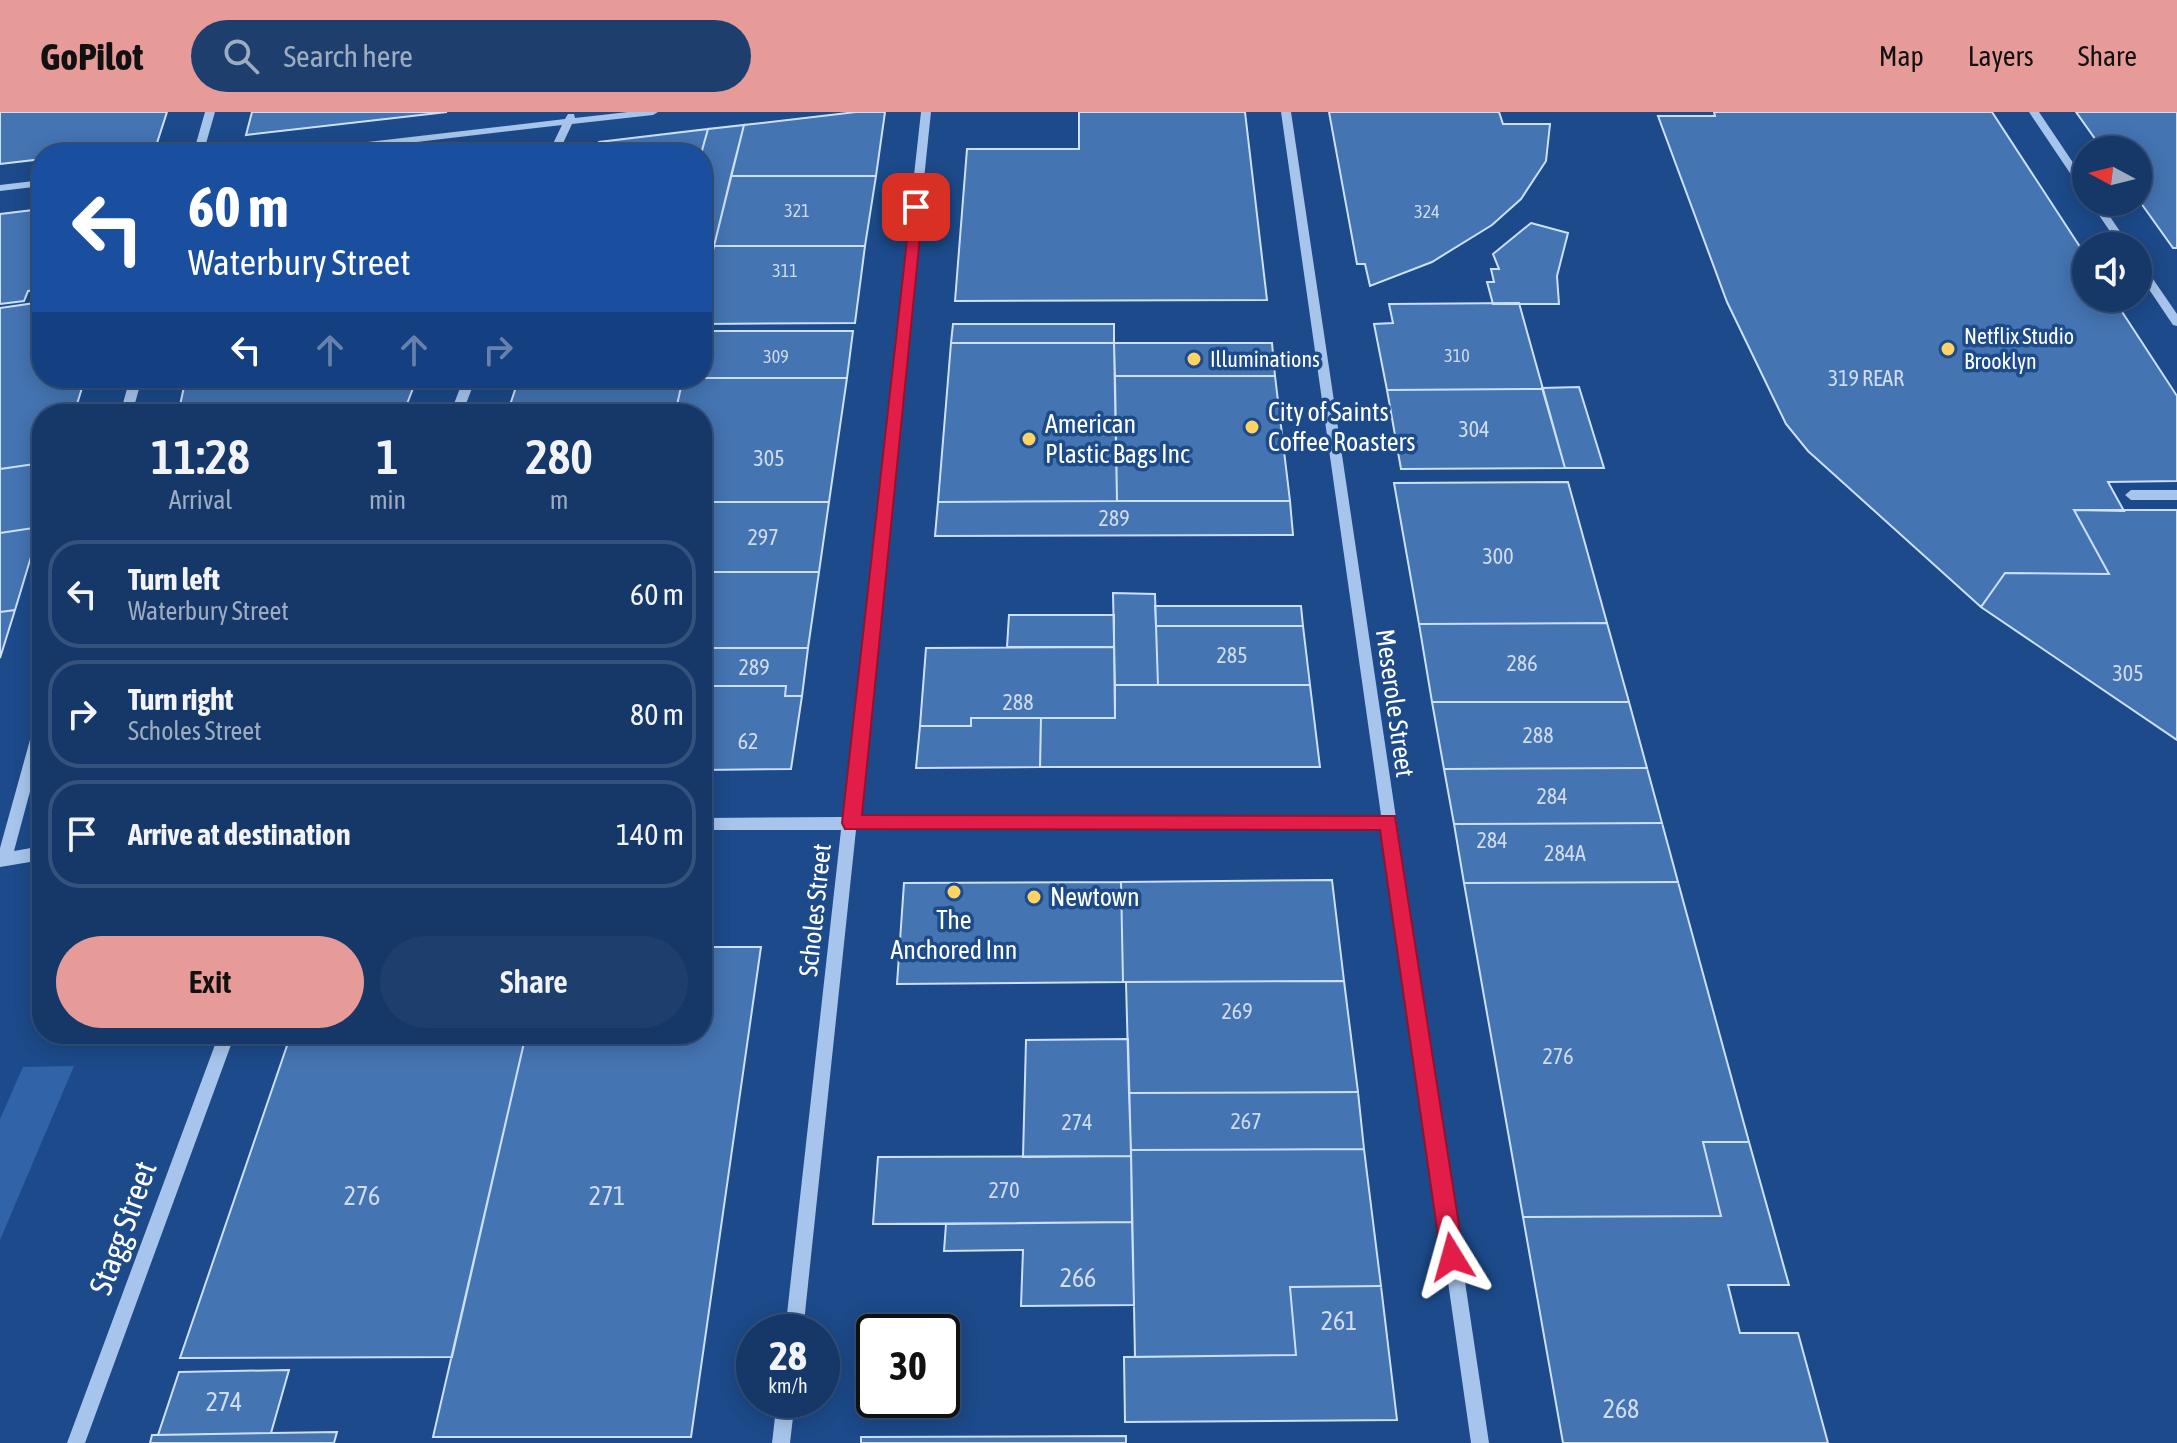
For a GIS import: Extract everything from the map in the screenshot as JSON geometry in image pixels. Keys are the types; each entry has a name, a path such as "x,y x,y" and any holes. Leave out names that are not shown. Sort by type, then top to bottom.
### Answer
{"street":[{"path":"201,144 210,112"},
{"path":"366,144 570,117 653,112"},
{"name":"Scholes Street","path":"796,1314 926,112"},
{"name":"Meserole Street","path":"1286,112 1480,1443"},
{"path":"2034,112 2072,168"},
{"path":"558,144 570,117"},
{"path":"0,188 32,184"},
{"path":"2152,285 2177,322"},
{"path":"2131,495 2177,495"},
{"path":"32,756 2,860 32,855"},
{"path":"712,824 1388,821"},
{"name":"Stagg Street","path":"76,1443 223,1044"},
{"path":"781,1443 784,1418"}],"shaded area":[{"path":"74,1066 0,1240 0,1119 23,1067"}],"building":[{"path":"0,112 167,112 157,144 32,144 32,160 0,164"},
{"path":"252,112 447,112 246,135"},
{"path":"856,112 885,112 876,176 731,176 744,125"},
{"path":"1079,112 1245,112 1267,300 955,301 967,149 1079,149"},
{"path":"1329,112 1499,112 1503,124 1550,124 1546,161 1521,199 1492,225 1432,262 1370,286 1365,264 1357,264"},
{"name":"Netflix Studio Brooklyn","path":"1714,112 1992,112 2072,235 2072,312 2122,312 2177,396 2177,481 2108,482 2124,511 2074,510 2109,574 2005,573 1981,607 1808,451 1786,424 1727,302 1658,116 1715,116"},
{"path":"2076,112 2177,112 2177,248 2173,248 2150,216 2152,136 2093,136"},
{"path":"744,125 714,246 712,144 704,144 708,129"},
{"path":"708,129 704,144 599,142"},
{"path":"731,176 876,176 865,246 714,246"},
{"path":"32,210 32,291 28,291 24,301 0,304 0,214"},
{"path":"1531,223 1568,233 1557,276 1559,304 1493,304 1487,282 1494,282 1491,269 1499,269 1493,254"},
{"path":"714,246 865,246 855,323 712,324"},
{"path":"32,303 32,388 82,388 77,404 32,404 32,464 0,469 0,308"},
{"path":"1519,303 1543,389 1387,390 1374,324 1393,323 1389,304"},
{"name":"American Plastic Bags Inc","path":"953,324 1114,324 1114,343 951,343"},
{"path":"712,331 853,331 847,378 712,378"},
{"name":"American Plastic Bags Inc","path":"951,343 1114,343 1117,501 938,502"},
{"name":"Illuminations","path":"1114,343 1272,343 1275,376 1115,376"},
{"path":"1115,376 1275,376 1290,501 1117,501"},
{"path":"712,378 847,378 829,502 712,502 712,404 677,404 681,388 712,388"},
{"path":"1579,387 1604,468 1565,468 1542,388"},
{"path":"184,388 413,388 407,404 180,404"},
{"path":"516,388 681,388 677,404 510,404"},
{"path":"1543,389 1565,468 1401,469 1387,390"},
{"path":"32,464 32,528 0,533 0,469"},
{"path":"1568,482 1607,623 1419,624 1394,483"},
{"name":"American Plastic Bags Inc","path":"1290,501 1293,535 935,536 938,502"},
{"path":"712,502 829,502 819,572 712,572"},
{"path":"2074,510 2177,510 2177,740 1981,607 2005,573 2109,574"},
{"path":"32,528 32,554 15,610 0,612 0,533"},
{"path":"712,572 819,572 808,648 712,648"},
{"path":"1113,593 1155,594 1158,685 1115,685"},
{"path":"1155,606 1301,606 1303,626 1156,626"},
{"path":"15,610 0,658 0,612"},
{"path":"1009,615 1114,615 1114,647 1007,647"},
{"path":"1607,623 1629,702 1432,702 1419,624"},
{"path":"1156,626 1303,626 1310,685 1158,685"},
{"path":"1114,647 1115,718 971,718 971,726 920,726 926,648"},
{"path":"712,648 808,648 802,696 785,696 786,686 712,686"},
{"path":"1115,685 1310,685 1320,767 1040,767 1041,718 1115,718"},
{"path":"712,686 786,686 785,696 802,696 791,769 712,770"},
{"path":"1432,702 1629,702 1647,768 1444,769"},
{"path":"971,718 1041,718 1040,767 916,768 920,726 971,726"},
{"path":"1647,768 1662,823 1454,824 1444,769"},
{"path":"1662,823 1678,882 1464,883 1454,824"},
{"path":"1332,880 1344,981 1123,982 1121,882"},
{"path":"1121,882 1123,982 897,984 904,883"},
{"path":"1678,882 1749,1142 1703,1142 1721,1216 1523,1217 1464,883"},
{"path":"712,947 761,947 691,1437 433,1437 524,1044 712,1044"},
{"path":"1344,981 1358,1092 1129,1093 1126,982"},
{"path":"1128,1039 1131,1156 1023,1157 1026,1040"},
{"path":"288,1044 524,1044 452,1357 180,1358"},
{"path":"1358,1092 1364,1149 1131,1150 1129,1093"},
{"path":"1703,1142 1749,1142 1789,1285 1728,1285 1740,1333 1798,1333 1828,1443 1563,1443 1523,1217 1721,1216"},
{"path":"1364,1149 1381,1286 1290,1287 1296,1355 1135,1357 1131,1150"},
{"path":"1131,1156 1132,1222 873,1224 878,1157"},
{"path":"1132,1222 1134,1305 1021,1306 1023,1250 944,1251 946,1224"},
{"path":"1381,1286 1397,1420 1125,1422 1124,1357 1296,1355 1290,1287"},
{"path":"289,1370 271,1433 158,1435 179,1372"},
{"path":"337,1432 334,1443 150,1443 152,1435"},
{"path":"1126,1436 1126,1443 861,1443 861,1437"}],"place":[{"name":"Netflix Studio Brooklyn","path":"1948,349"},
{"name":"Illuminations","path":"1194,359"},
{"name":"City of Saints Coffee Roasters","path":"1252,427"},
{"name":"American Plastic Bags Inc","path":"1029,439"},
{"name":"The Anchored Inn","path":"954,892"},
{"name":"Newtown","path":"1034,897"}],"route":[{"path":"916,207 851,823 1388,821 1452,1257"}]}
